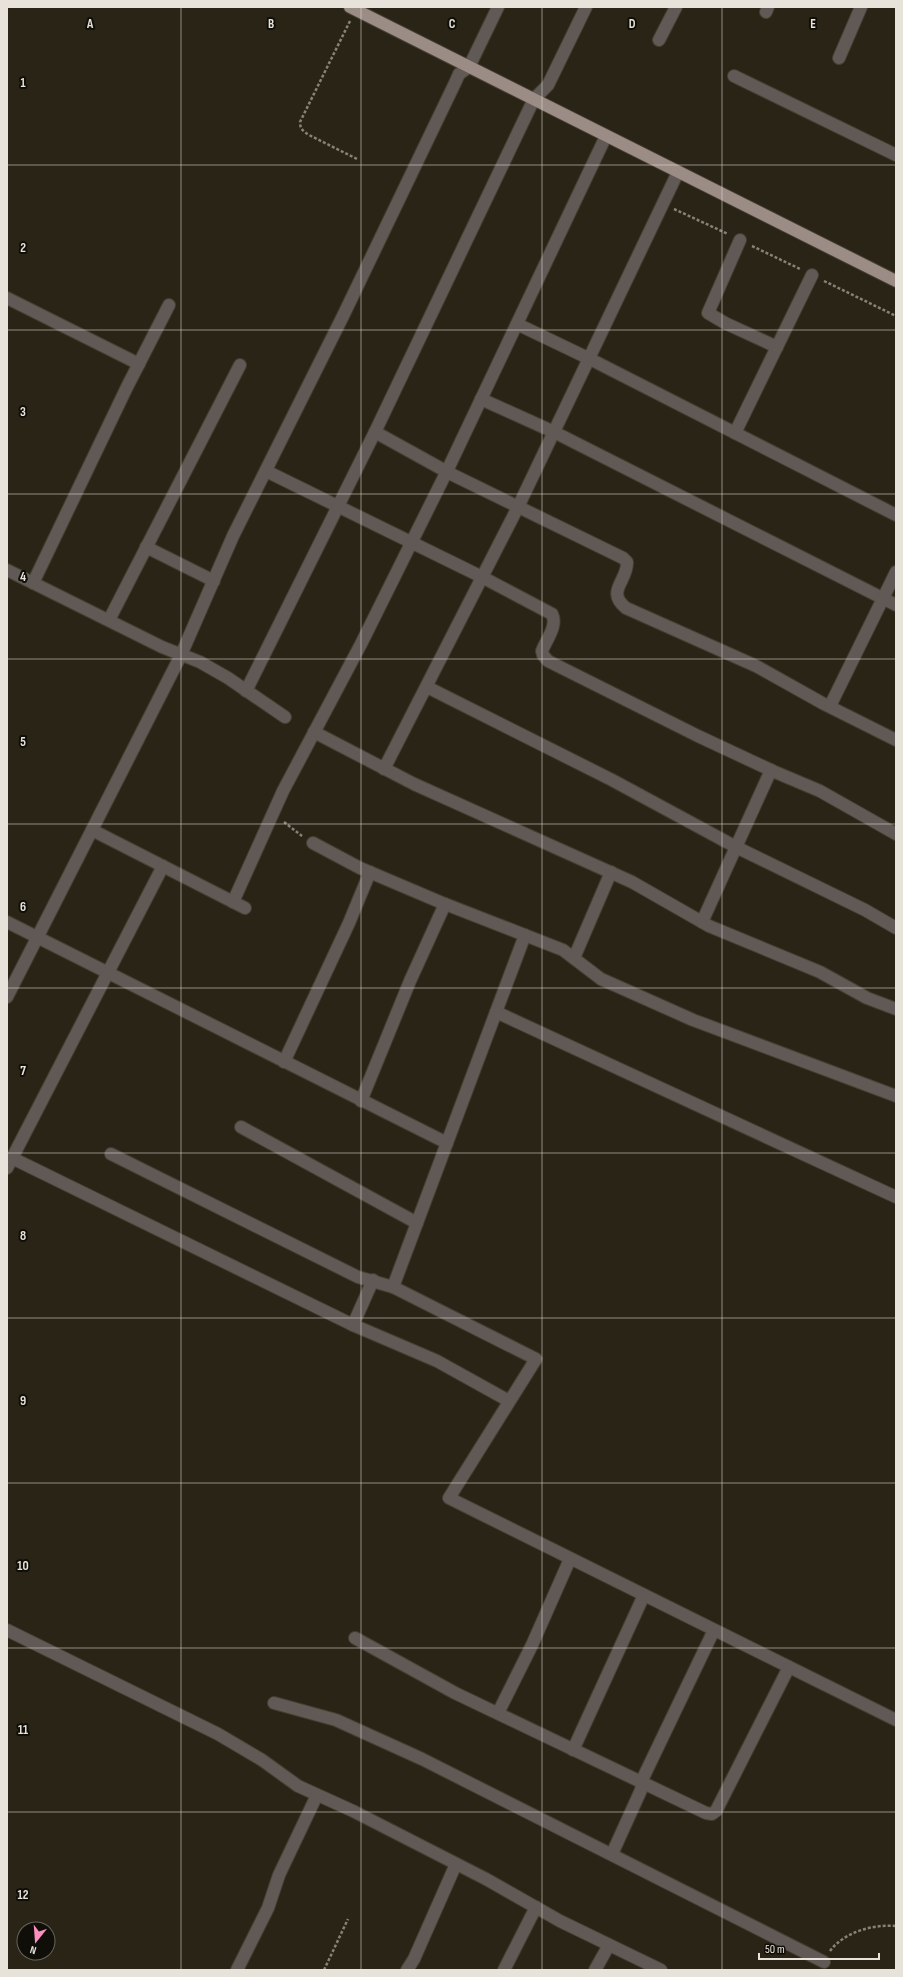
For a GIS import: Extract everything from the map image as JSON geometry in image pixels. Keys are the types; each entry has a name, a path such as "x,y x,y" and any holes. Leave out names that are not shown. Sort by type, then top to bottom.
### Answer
{"main road":[{"path":"353,8 896,281"}],"street":[{"path":"7,997 181,655 234,536 343,316 459,74 469,67 498,7"},
{"path":"246,691 374,432 534,99 548,85 586,7"},
{"path":"659,40 676,7"},
{"path":"839,58 860,7"},
{"path":"734,76 896,155"},
{"path":"233,902 273,813 361,644 447,471 606,136"},
{"path":"384,769 519,505 678,172"},
{"path":"740,240 708,313 725,323 777,347"},
{"path":"735,433 812,275"},
{"path":"7,298 139,364"},
{"path":"33,583 169,305"},
{"path":"517,324 590,359 896,515"},
{"path":"109,620 240,365"},
{"path":"481,399 554,432 896,605"},
{"path":"374,432 447,471 519,505 627,562 625,574 616,592 619,601 626,608 756,666 896,740"},
{"path":"266,471 482,577 552,614 554,620 553,628 542,651 543,655 548,660 771,770 820,791 896,834"},
{"path":"146,547 214,581"},
{"path":"7,570 181,655 200,662 285,717"},
{"path":"830,706 896,572"},
{"path":"427,687 527,739 612,780 736,847 865,910 896,928"},
{"path":"314,732 384,769 611,872 702,922 820,972 867,998 896,1009"},
{"path":"702,922 771,770"},
{"path":"92,830 245,908"},
{"path":"313,843 370,872 445,904 563,950 601,979 693,1020 896,1096"},
{"path":"163,866 10,1163 107,1206 353,1325 437,1361 509,1401"},
{"path":"284,1062 349,922 370,872"},
{"path":"574,958 611,872"},
{"path":"361,1101 410,981 445,904"},
{"path":"7,922 447,1144"},
{"path":"393,1287 525,935"},
{"path":"496,1012 896,1197"},
{"path":"241,1127 417,1223"},
{"path":"111,1154 358,1277 373,1280 393,1287 536,1359 449,1498 896,1720"},
{"path":"353,1325 373,1280"},
{"path":"498,1713 532,1645 570,1559"},
{"path":"573,1750 644,1595"},
{"path":"7,1630 218,1734 262,1760 298,1786 456,1864 608,1945 661,1970"},
{"path":"612,1854 642,1783 714,1630"},
{"path":"355,1638 455,1693 706,1813 715,1813 789,1667"},
{"path":"274,1703 336,1720 422,1759 824,1962"},
{"path":"237,1970 268,1908 279,1875 317,1795"},
{"path":"408,1970 456,1864"},
{"path":"504,1970 536,1907"},
{"path":"595,1970 608,1945"}],"path":[{"path":"353,8 300,122 300,127 309,135 357,159"},
{"path":"663,203 896,316"},
{"path":"273,813 313,843"},
{"path":"324,1970 348,1919"},
{"path":"824,1962 834,1946 847,1936 866,1929 896,1926"}]}
